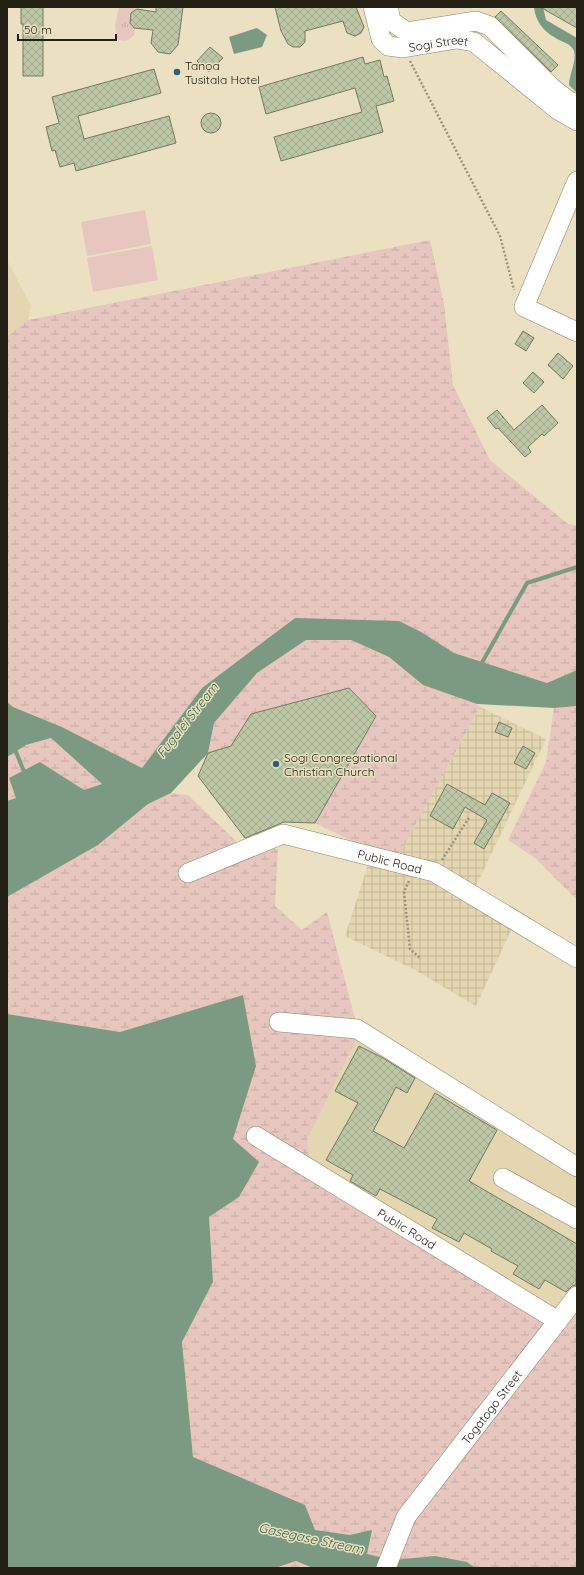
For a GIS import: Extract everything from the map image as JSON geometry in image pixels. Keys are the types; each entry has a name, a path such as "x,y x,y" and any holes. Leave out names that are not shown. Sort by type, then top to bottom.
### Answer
{"street":[{"name":"Sogi Street","path":"373,7 381,39 388,46 403,48 457,39 474,42 558,110 577,121"},
{"path":"388,7 391,20 407,32 476,21 490,26 552,88 570,102 577,103"},
{"path":"577,181 524,307 577,332"},
{"name":"Public Road","path":"188,873 283,834 434,872 577,958"},
{"path":"279,1022 357,1029 577,1167"},
{"name":"Public Road","path":"256,1136 558,1321"},
{"path":"503,1178 577,1219"},
{"name":"Togatogo Street","path":"386,1568 406,1519 577,1296"}],"path":[{"path":"403,48 500,236 515,293"},
{"path":"434,872 470,816"},
{"path":"415,868 404,892 410,949 421,959"}],"shaded area":[{"path":"7,260 31,306 28,320 7,337"},
{"path":"480,707 546,739 475,888 520,911 476,1006 415,970 345,936 373,849 400,853"},
{"path":"359,1034 577,1171 577,1291 558,1317 310,1164 307,1140"}],"green space":[{"path":"119,7 135,7 137,12 134,35 130,39 117,39 115,26"},
{"path":"145,210 151,244 87,256 81,222"},
{"path":"430,240 444,304 453,385 490,460 568,524 577,526 577,670 547,683 454,653 295,618 202,688 142,768 62,727 13,707 7,702 7,337 28,320"},
{"path":"152,246 158,280 93,292 87,258"},
{"path":"306,640 351,640 389,657 423,685 477,704 480,707 400,853 373,849 352,841 315,823 376,717 349,688 251,714 231,746 208,753 214,723 257,673"},
{"path":"577,706 577,900 535,858 508,840 546,762 554,708"},
{"path":"51,738 102,784 84,790 40,762 16,798 7,801 7,757 26,745"},
{"path":"171,793 188,795 241,846 278,849 275,906 302,930 327,912 359,1034 307,1140 310,1164 558,1317 577,1291 577,1568 199,1568 193,1457 182,1342 213,1282 209,1217 239,1197 233,1139 243,995 120,1032 7,1014 7,897 98,845 148,804"}],"water":[{"path":"534,7 543,7 546,20 577,38 577,93 569,85 575,55 573,48 550,35 543,28 538,21"},
{"path":"257,28 267,35 262,47 234,54 229,37"},
{"name":"Fugalei Stream","path":"295,618 399,621 421,632 454,653 547,683 577,670 577,706 554,708 477,704 423,685 389,657 351,640 306,640 257,673 214,723 208,753 171,793 148,804 98,845 7,897 7,801 16,798 9,778 40,762 84,790 102,784 51,738 26,745 7,757 7,702 13,707 62,727 142,768 202,688"},
{"name":"Gasegase Stream","path":"243,995 256,1066 233,1139 259,1162 239,1197 209,1217 213,1282 182,1342 193,1457 305,1505 315,1530 350,1535 372,1530 367,1554 393,1560 435,1556 467,1562 475,1568 313,1568 296,1561 275,1568 7,1568 7,1014 120,1032"}],"building":[{"path":"21,7 43,7 43,76 23,76 23,24 21,24"},
{"path":"156,7 183,7 178,45 170,54 158,52 151,43 153,30 134,28 130,23 131,13 137,9 156,12"},
{"path":"275,7 356,7 364,27 361,33 355,36 347,33 343,21 305,31 305,42 300,47 293,47 288,44 281,31"},
{"path":"540,7 577,7 577,28"},
{"path":"501,11 558,65 551,72 495,17"},
{"path":"210,47 223,58 209,72 197,61"},
{"path":"363,57 365,64 380,60 384,77 387,76 394,101 376,106 383,132 281,161 274,137 362,112 355,88 266,114 259,87"},
{"path":"154,69 161,93 78,116 84,139 169,116 176,143 76,171 74,163 60,167 55,150 52,151 46,127 59,123 52,97"},
{"path":"211,113 218,116 221,123 218,130 211,133 204,130 201,123 204,116"},
{"path":"523,331 534,338 526,351 515,344"},
{"path":"558,353 573,366 563,379 548,365"},
{"path":"533,372 544,382 534,393 523,383"},
{"path":"542,405 558,423 544,436 542,434 528,447 531,452 525,457 498,428 496,429 487,418 497,410 514,430"},
{"name":"Sogi Congregational Christian Church","path":"349,688 376,716 315,823 284,822 245,838 198,776 208,753 231,746 251,714"},
{"path":"499,722 512,728 508,737 495,732"},
{"path":"523,746 535,753 526,769 514,763"},
{"path":"447,784 485,805 492,793 510,803 484,849 474,843 487,820 465,807 453,829 430,816"},
{"path":"359,1046 383,1058 415,1078 407,1093 396,1087 373,1131 404,1148 435,1093 497,1130 469,1181 577,1244 576,1285 572,1286 566,1292 545,1280 539,1289 513,1274 518,1266 491,1251 492,1249 464,1233 459,1242 432,1228 437,1219 380,1189 376,1196 350,1181 353,1175 326,1160 358,1103 335,1091"}],"waterway":[{"path":"480,666 527,583 577,567"},
{"path":"14,747 25,774"}],"place":[{"name":"Tanoa Tusitala Hotel","path":"177,72"},
{"name":"Sogi Congregational Christian Church","path":"276,764"}]}
